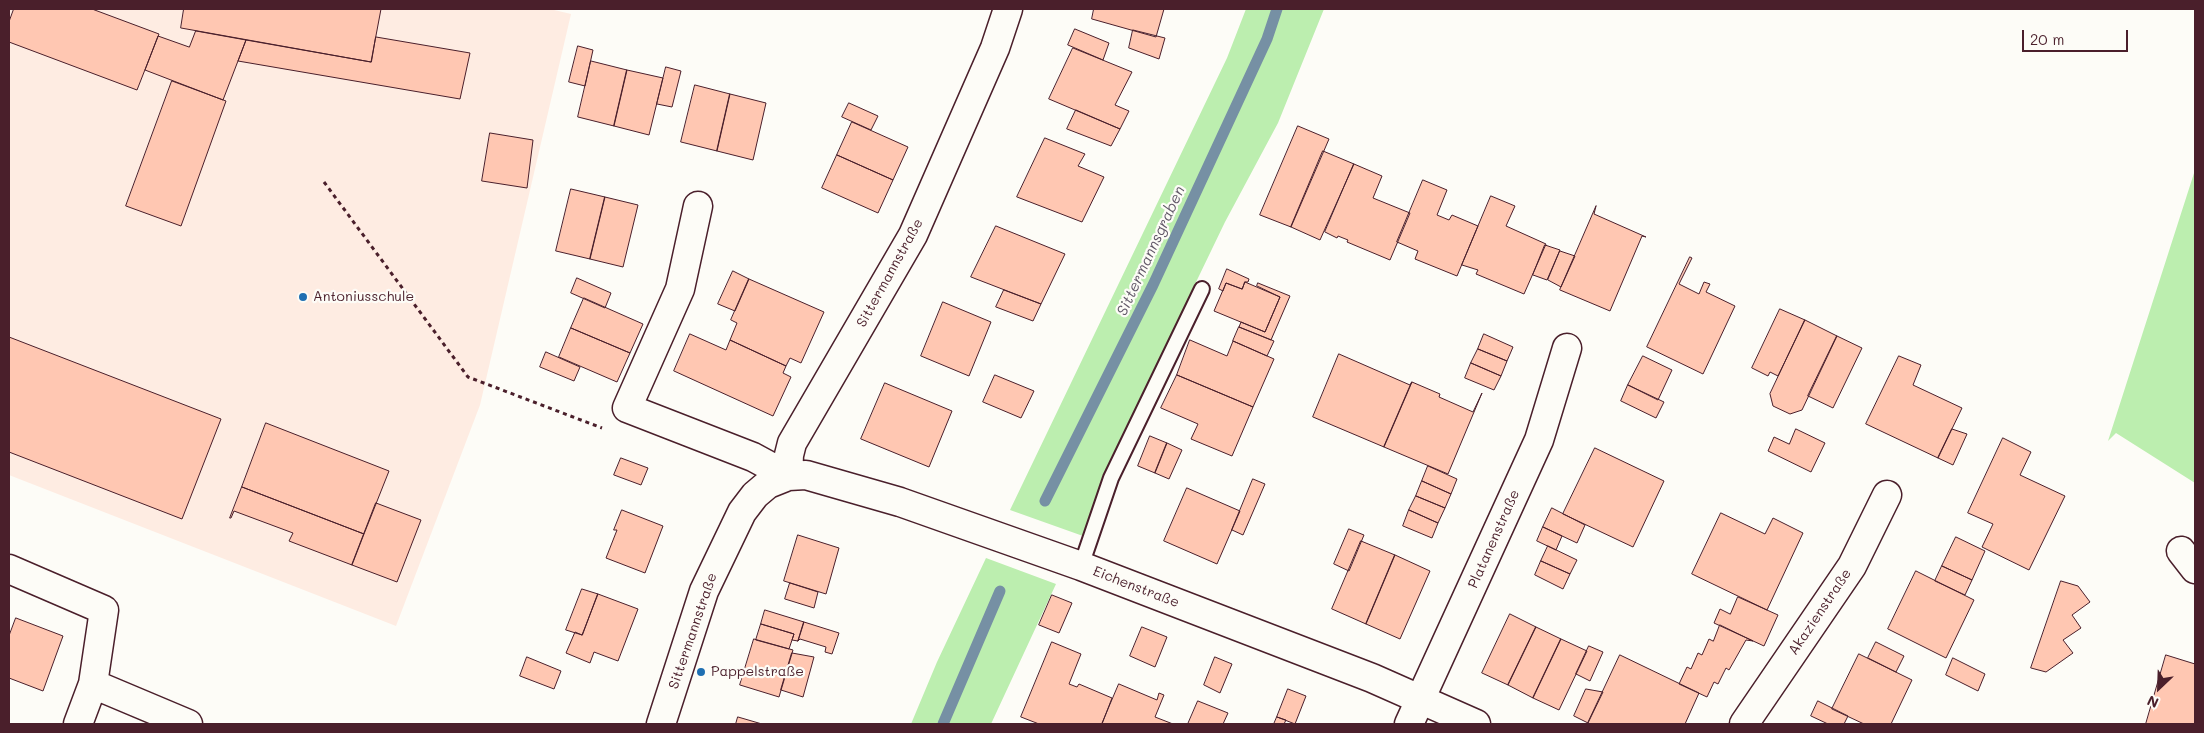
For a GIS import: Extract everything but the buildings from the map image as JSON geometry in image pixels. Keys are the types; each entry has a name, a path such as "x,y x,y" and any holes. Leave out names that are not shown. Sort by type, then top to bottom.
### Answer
{"street":[{"name":"Sittermannstraße","path":"661,724 704,591 742,512 755,495 768,484 788,476 789,455 792,443 914,235 995,48 1008,9"},
{"path":"698,206 680,289 627,408 753,458 788,476"},
{"name":"Platanenstraße","path":"1409,724 1539,440 1567,348"},
{"name":"Eichenstraße","path":"788,476 806,475 900,502 1080,566 1421,699 1476,724"},
{"name":"Akazienstraße","path":"1744,724 1852,566 1887,495"},
{"path":"9,569 104,610 93,684 78,724"},
{"path":"93,684 188,724"}],"lane":[{"path":"1080,566 1111,478 1202,290"}],"path":[{"path":"324,182 468,377 604,429"}],"shaded area":[{"name":"Antoniusschule","path":"9,9 550,9 571,14 480,405 396,626 9,475"}],"green space":[{"path":"1246,9 1324,9 1278,123 1225,222 1103,475 1083,536 1010,510 1227,58"},
{"path":"2195,170 2195,483 2116,433 2108,441"},
{"path":"986,558 1056,584 991,724 911,724 937,662"}],"waterway":[{"name":"Sittermannsgraben","path":"1045,501 1153,285 1267,39 1277,9"},
{"name":"Sittermannsgraben","path":"943,724 1000,591"}],"place":[{"name":"Antoniusschule","path":"303,297"},
{"name":"Pappelstraße","path":"701,672"}]}
